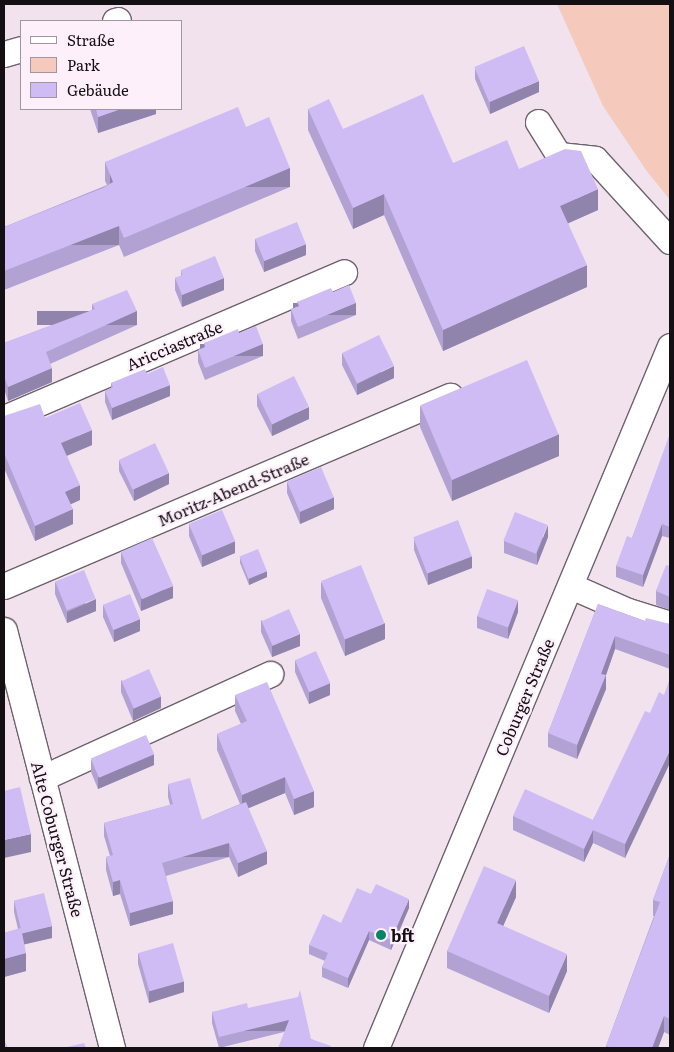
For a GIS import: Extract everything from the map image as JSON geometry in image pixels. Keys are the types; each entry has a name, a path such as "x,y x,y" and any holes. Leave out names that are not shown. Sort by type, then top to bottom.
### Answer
{"street":[{"path":"4,54 20,49"},
{"path":"538,122 559,154 595,159 670,241"},
{"name":"Aricciastraße","path":"4,418 344,272"},
{"name":"Coburger Straße","path":"376,1048 670,346"},
{"name":"Moritz-Abend-Straße","path":"4,586 462,391"},
{"path":"571,586 628,612 670,624"},
{"name":"Alte Coburger Straße","path":"4,630 112,1048"},
{"path":"42,778 270,674"}],"green space":[{"path":"557,4 670,4 670,200 646,170 603,106"}],"building":[{"path":"524,46 539,81 489,102 474,67"},
{"path":"423,94 453,163 507,140 519,169 565,149 581,151 598,189 560,206 587,265 443,330 384,194 353,208 308,109 329,99 343,129"},
{"path":"238,107 246,127 269,117 290,168 124,238 119,226 4,271 4,227 103,188 113,182 105,162"},
{"path":"96,110 118,110 98,117"},
{"path":"297,222 306,244 264,261 255,239"},
{"path":"215,256 224,278 182,295 175,278 182,275 181,270"},
{"path":"349,285 356,303 298,327 291,309 299,306 297,302 331,288 333,292"},
{"path":"127,290 137,311 46,352 52,368 8,387 4,376 4,343 95,309 92,304"},
{"path":"256,326 263,344 205,368 198,350 205,347 204,343 238,329 239,333"},
{"path":"379,335 394,366 357,384 342,353"},
{"path":"527,360 559,435 452,480 420,405"},
{"path":"163,367 170,385 112,408 105,391 113,387 111,383 145,369 147,374"},
{"path":"294,376 309,407 272,425 257,394"},
{"path":"80,403 92,430 61,443 80,485 65,492 73,509 35,526 4,453 4,416 40,404 45,418"},
{"path":"669,436 670,527 662,524 643,575 616,566 627,536 632,538"},
{"path":"155,443 169,473 133,490 119,460"},
{"path":"321,467 334,497 300,512 287,481"},
{"path":"222,510 235,541 202,555 189,524"},
{"path":"515,512 547,525 536,554 503,541"},
{"path":"458,520 472,556 427,574 413,537"},
{"path":"152,538 173,586 142,599 121,552"},
{"path":"258,549 267,571 248,579 239,556"},
{"path":"361,565 385,623 345,640 321,581"},
{"path":"666,565 670,566 670,597 656,591"},
{"path":"84,570 96,599 67,610 55,582"},
{"path":"487,589 518,600 508,628 477,616"},
{"path":"130,594 140,619 113,630 103,605"},
{"path":"598,604 645,621 646,618 670,624 670,655 615,636 601,674 606,675 577,745 548,733"},
{"path":"289,609 300,634 273,646 262,621"},
{"path":"316,651 330,683 309,692 295,660"},
{"path":"149,669 161,696 134,709 122,681"},
{"path":"670,678 670,750 625,844 593,830 584,849 513,816 525,789 593,820 645,711 650,713 659,692 664,695"},
{"path":"267,682 314,791 294,799 285,777 242,795 217,734 247,721 235,695"},
{"path":"146,735 154,754 99,778 91,758"},
{"path":"190,778 202,820 246,802 267,851 238,863 229,843 162,863 173,901 130,913 120,880 113,882 106,857 113,855 104,823 173,804 168,784"},
{"path":"20,787 31,834 4,840 4,791"},
{"path":"670,854 670,1019 664,1016 652,1048 612,1048 606,1046 660,902 653,900"},
{"path":"484,866 516,880 497,923 567,954 549,996 447,951"},
{"path":"376,884 409,899 391,940 369,931 348,978 322,967 328,953 309,945 323,914 341,923 357,888 371,894"},
{"path":"44,893 52,926 22,933 14,900"},
{"path":"21,928 26,953 4,959 4,933"},
{"path":"173,943 184,981 149,991 138,953"},
{"path":"300,990 311,1039 331,1046 330,1048 278,1048 289,1020 219,1037 212,1012 247,1003 248,1008 298,997"},
{"path":"4,1039 8,1048 4,1048"},
{"path":"84,1043 86,1048 63,1048"}],"place":[{"name":"bft","path":"381,935"}]}
